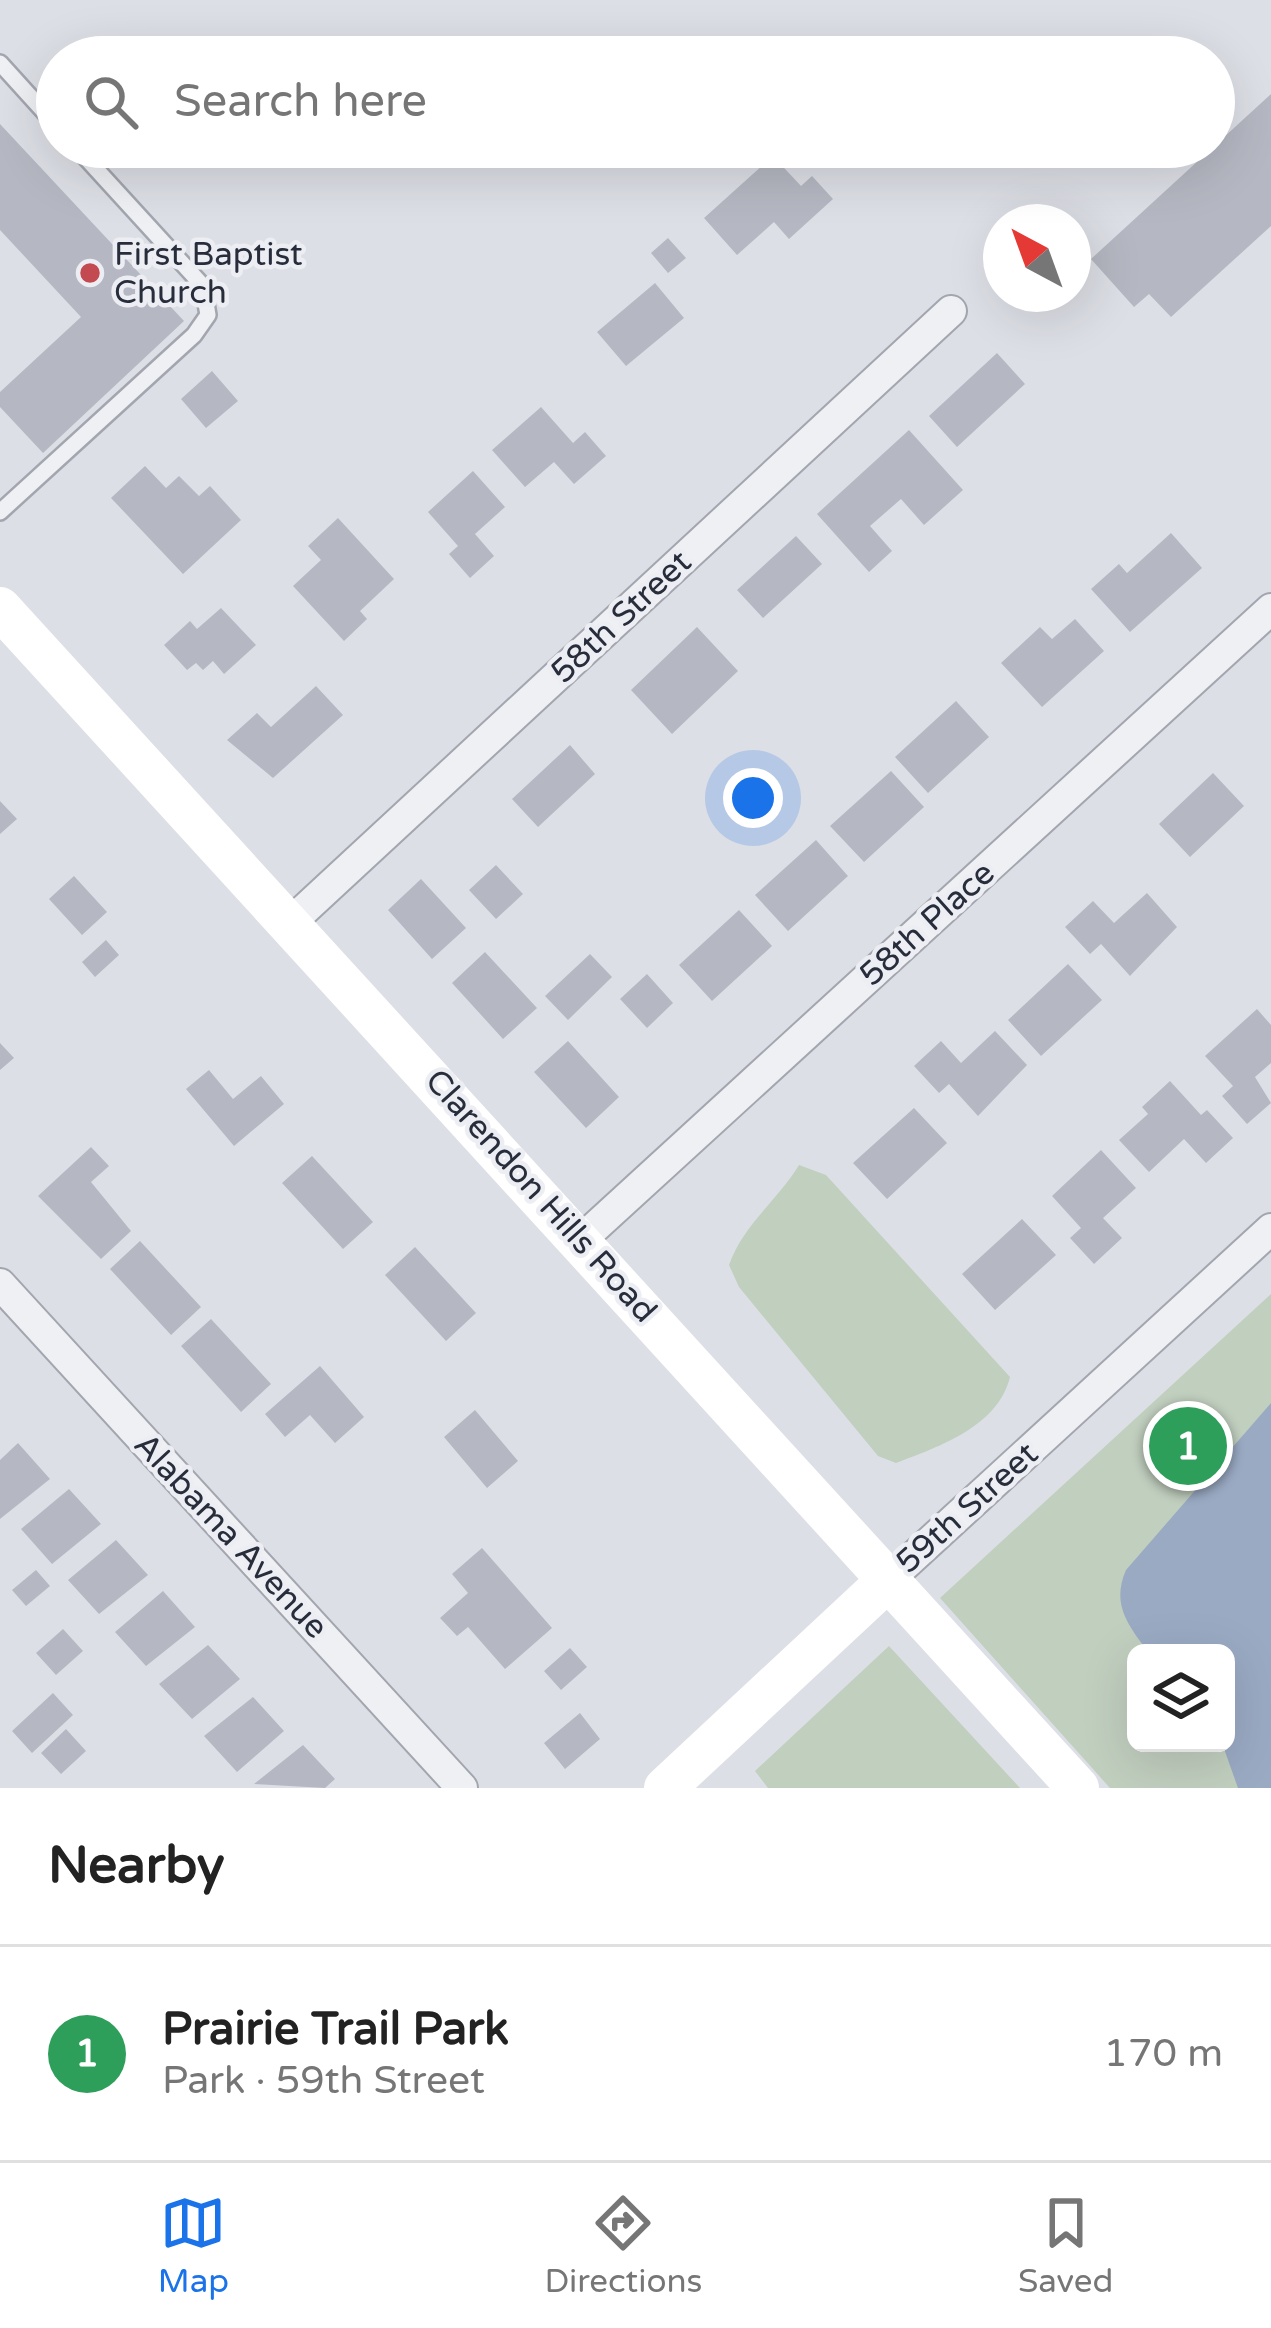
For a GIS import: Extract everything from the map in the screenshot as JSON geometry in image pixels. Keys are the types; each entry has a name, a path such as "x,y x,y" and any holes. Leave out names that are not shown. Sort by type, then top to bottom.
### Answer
{"street":[{"name":"58th Street","path":"290,922 951,311"},
{"name":"Clarendon Hills Road","path":"0,608 582,1239 886,1582 1078,1788"},
{"name":"58th Place","path":"582,1239 1271,609"},
{"name":"59th Street","path":"664,1788 1271,1229"},
{"name":"Alabama Avenue","path":"0,1284 462,1788"}],"lane":[{"path":"0,63 36,103"},
{"path":"0,512 194,335 208,315 203,286 95,168"}],"green space":[{"path":"799,1165 826,1175 1010,1377 993,1409 965,1432 896,1463 878,1456 739,1287 729,1265 735,1251"},
{"path":"1271,1294 1271,1788 1110,1788 940,1598"},
{"path":"889,1646 1020,1788 768,1788 755,1771"}],"water":[{"path":"1271,1403 1271,1788 1238,1788 1225,1752 1235,1752 1235,1644 1143,1644 1121,1604 1126,1570"}],"building":[{"path":"1271,94 1271,226 1171,317 1149,294 1134,307 1091,259 1190,168 1235,168 1235,127"},
{"name":"First Baptist Church","path":"0,124 36,168 41,168 184,321 43,453 0,407 0,392 81,317 0,230"},
{"path":"760,168 784,168 801,186 812,176 833,199 789,239 774,222 737,255 704,218"},
{"path":"668,238 686,258 668,273 651,253"},
{"path":"655,283 684,318 626,366 597,332"},
{"path":"997,353 1025,384 957,447 929,416"},
{"path":"212,371 238,401 206,428 181,399"},
{"path":"541,407 573,443 585,432 606,456 574,484 554,462 525,487 492,450"},
{"path":"909,430 963,490 924,525 901,499 870,526 892,551 869,572 817,514"},
{"path":"145,466 166,488 179,476 199,496 210,486 241,520 183,574 111,498"},
{"path":"473,471 505,507 475,534 494,556 470,578 449,554 458,546 428,512"},
{"path":"338,518 394,579 360,611 367,619 344,641 293,586 321,560 308,546"},
{"path":"1171,533 1202,568 1130,632 1091,589 1119,564 1127,573"},
{"path":"796,536 822,564 763,618 737,590"},
{"path":"221,608 256,645 224,674 213,661 203,670 196,663 187,670 164,645 190,621 197,629"},
{"path":"1075,619 1104,651 1042,707 1001,663 1040,627 1052,639"},
{"path":"697,627 738,671 672,734 631,690"},
{"path":"316,686 343,715 273,778 227,740 257,713 271,727"},
{"path":"956,701 989,737 928,793 895,757"},
{"path":"570,745 595,774 538,827 512,799"},
{"path":"891,771 924,807 864,862 830,826"},
{"path":"1213,773 1244,806 1190,857 1159,824"},
{"path":"0,801 17,819 0,834"},
{"path":"816,840 848,876 788,931 755,895"},
{"path":"496,865 523,894 496,919 469,890"},
{"path":"74,876 107,912 82,935 49,899"},
{"path":"421,879 466,928 432,959 388,910"},
{"path":"1147,893 1177,927 1130,976 1101,944 1090,954 1065,927 1093,901 1114,923"},
{"path":"739,910 772,946 712,1001 679,965"},
{"path":"106,940 119,955 95,977 82,962"},
{"path":"485,952 537,1008 503,1039 452,983"},
{"path":"590,954 612,977 568,1020 545,996"},
{"path":"1068,964 1102,1000 1041,1056 1008,1020"},
{"path":"647,974 673,1003 647,1028 620,999"},
{"path":"1257,1009 1271,1025 1271,1063 1255,1077 1271,1103 1247,1124 1222,1096 1233,1086 1205,1056"},
{"path":"995,1031 1027,1065 978,1116 949,1084 939,1093 914,1066 941,1041 961,1063"},
{"path":"568,1041 619,1097 586,1128 534,1072"},
{"path":"0,1043 14,1058 0,1070"},
{"path":"209,1070 233,1099 261,1076 284,1104 234,1146 186,1089"},
{"path":"1170,1081 1201,1115 1207,1110 1233,1138 1206,1163 1184,1139 1149,1172 1119,1140 1148,1114 1142,1107"},
{"path":"914,1108 947,1143 887,1199 853,1163"},
{"path":"91,1147 109,1166 91,1182 131,1231 101,1259 38,1196"},
{"path":"1101,1150 1136,1188 1103,1218 1122,1238 1094,1264 1070,1238 1081,1228 1052,1196"},
{"path":"312,1156 373,1222 343,1249 282,1183"},
{"path":"1022,1219 1056,1255 995,1310 962,1274"},
{"path":"140,1241 201,1307 171,1335 110,1269"},
{"path":"415,1247 476,1313 446,1341 385,1275"},
{"path":"211,1319 271,1384 241,1412 181,1346"},
{"path":"320,1366 364,1417 335,1443 310,1415 285,1437 265,1414"},
{"path":"475,1410 518,1461 487,1488 444,1437"},
{"path":"18,1443 50,1479 0,1519 0,1460"},
{"path":"69,1489 101,1524 52,1564 21,1529"},
{"path":"116,1540 148,1575 99,1614 68,1580"},
{"path":"482,1548 552,1628 505,1669 468,1627 457,1636 440,1618 468,1593 452,1574"},
{"path":"36,1570 50,1586 26,1606 12,1590"},
{"path":"163,1591 195,1627 146,1666 115,1632"},
{"path":"63,1629 83,1651 56,1675 36,1653"},
{"path":"208,1645 240,1679 192,1719 159,1684"},
{"path":"570,1648 587,1667 561,1690 544,1671"},
{"path":"53,1693 73,1715 32,1753 12,1731"},
{"path":"253,1697 284,1731 237,1772 204,1736"},
{"path":"580,1713 600,1739 565,1769 544,1743"},
{"path":"66,1729 86,1751 61,1774 41,1753"},
{"path":"303,1745 335,1779 325,1788 254,1784"}],"place":[{"name":"First Baptist Church","path":"90,273"},
{"name":"Prairie Trail Park","path":"1188,1446"}]}
